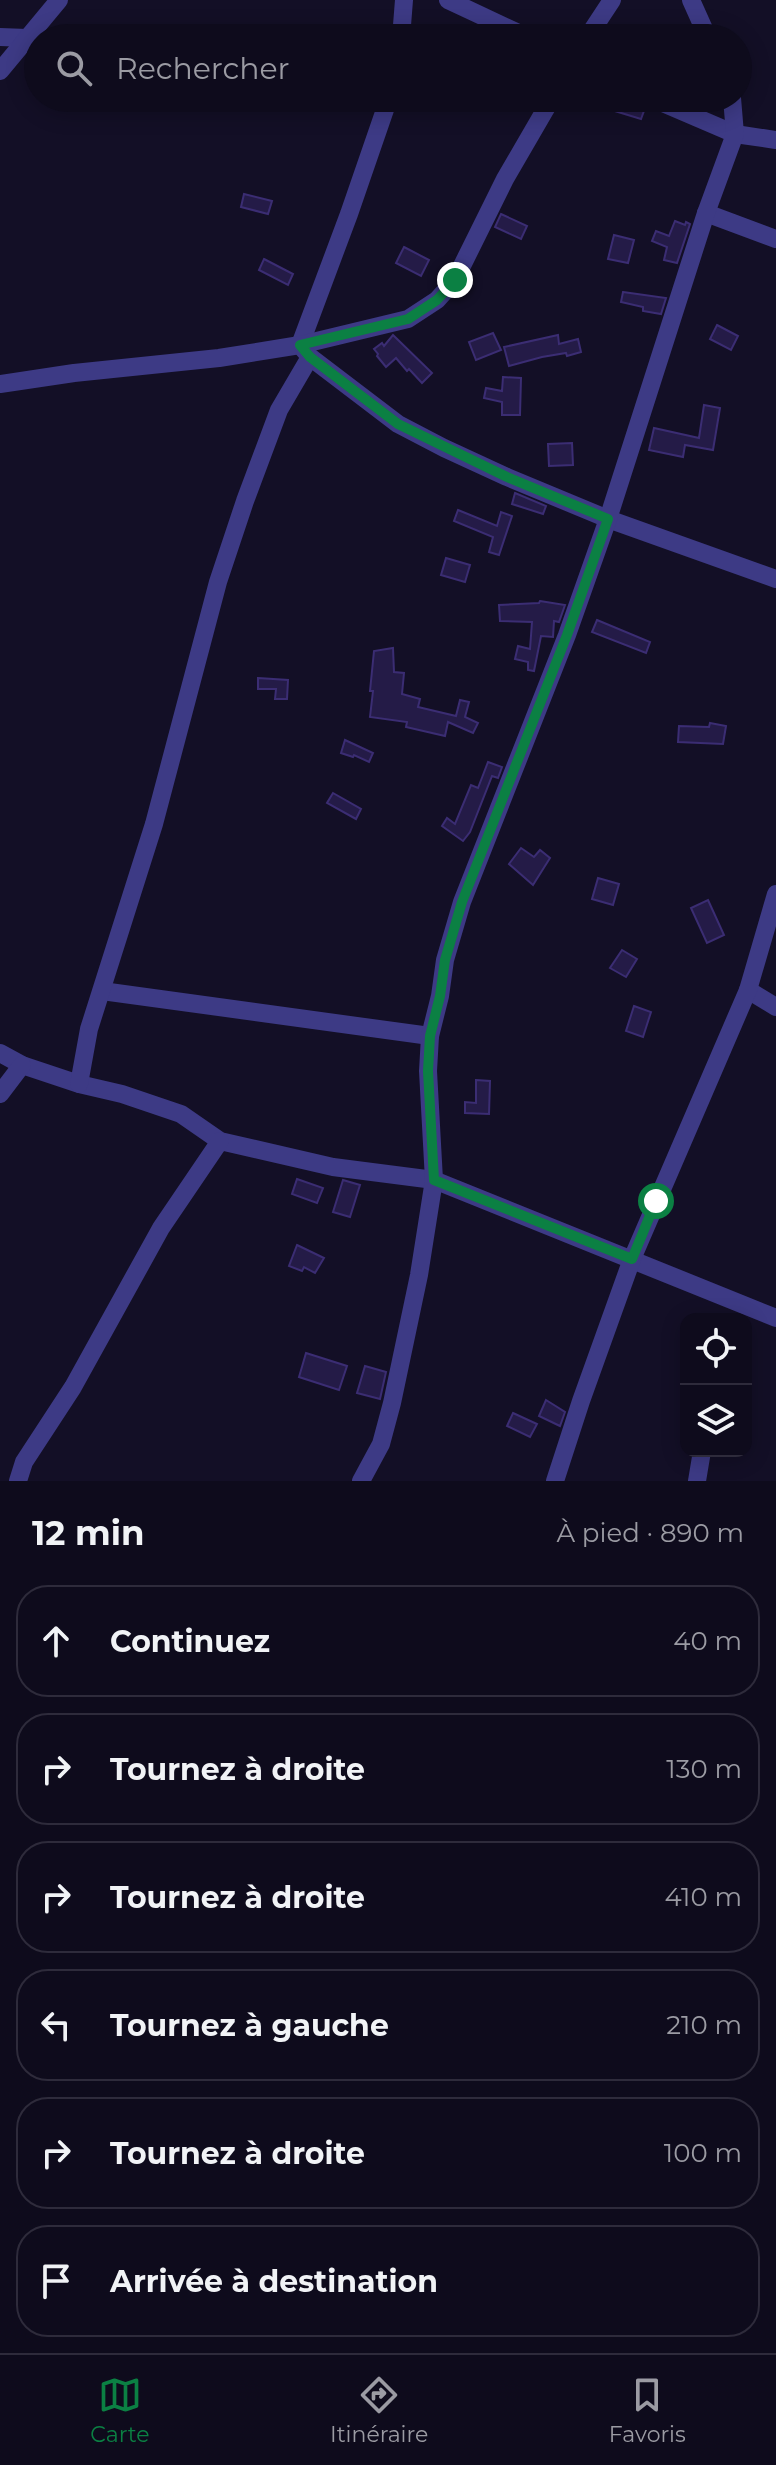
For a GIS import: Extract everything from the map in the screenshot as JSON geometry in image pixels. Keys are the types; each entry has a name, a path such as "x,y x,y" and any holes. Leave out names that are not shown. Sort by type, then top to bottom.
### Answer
{"street":[{"path":"39,24 59,0"},
{"path":"402,24 404,0"},
{"path":"448,0 499,24"},
{"path":"596,24 612,0"},
{"path":"691,0 702,24"},
{"path":"0,37 24,38"},
{"path":"0,71 24,42"},
{"path":"79,1084 89,1029 154,824 222,569 279,410 305,351 384,112"},
{"path":"0,384 74,373 305,351 408,319 437,300 455,280 505,179 544,112"},
{"path":"684,112 735,134 776,140"},
{"path":"361,1481 381,1444 419,1275 434,1180 428,1071 430,1036 445,960 462,902 567,635 608,519 706,213 735,134 733,112"},
{"path":"706,213 776,239"},
{"path":"305,351 398,424 507,477 608,519 776,579"},
{"path":"555,1481 632,1259 748,990 776,894"},
{"path":"748,990 776,1007"},
{"path":"102,991 430,1036"},
{"path":"0,1053 22,1065 181,1114 220,1141 333,1167 434,1180 776,1318"},
{"path":"0,1094 22,1065"},
{"path":"18,1481 24,1462 73,1387 161,1228 220,1141"},
{"path":"730,1313 733,1300"},
{"path":"697,1481 701,1457"}],"building":[{"path":"618,112 644,112 641,119"},
{"path":"244,194 272,201 268,214 241,207"},
{"path":"501,214 527,226 521,239 495,227"},
{"path":"675,221 690,224 677,263 664,260 667,247 652,241 656,231 669,236"},
{"path":"614,235 634,240 628,263 608,259"},
{"path":"404,247 429,260 421,276 396,263"},
{"path":"264,259 293,274 288,285 259,270"},
{"path":"623,292 666,298 661,314 621,302"},
{"path":"717,325 738,336 731,350 710,339"},
{"path":"493,333 501,350 476,360 469,342"},
{"path":"393,335 432,373 422,383 396,358 386,367 377,356 374,349 382,343 384,346"},
{"path":"558,335 559,344 578,339 581,352 542,357 509,366 504,347"},
{"path":"503,377 521,378 520,415 502,415 502,402 484,398 486,388 502,391"},
{"path":"704,405 720,408 713,450 685,445 683,457 649,450 654,428 699,438"},
{"path":"572,443 573,465 549,466 548,444"},
{"path":"515,493 546,506 543,514 512,504"},
{"path":"458,510 497,526 501,512 512,516 499,555 489,552 493,537 454,521"},
{"path":"446,558 470,565 465,582 441,575"},
{"path":"540,601 565,605 559,622 554,621 553,637 541,636 534,671 528,670 528,662 515,659 518,646 530,649 532,622 500,621 499,605"},
{"path":"597,620 650,642 646,653 592,632"},
{"path":"393,648 394,672 404,673 402,694 420,699 418,707 456,716 460,700 469,702 465,717 478,723 473,733 448,722 445,736 406,727 407,722 370,717 374,651"},
{"path":"258,678 288,680 287,699 275,699 276,689 258,689"},
{"path":"710,723 726,726 723,744 678,742 679,726 709,727"},
{"path":"345,740 373,753 369,762 341,753"},
{"path":"488,762 502,767 498,778 492,776 470,832 463,841 442,826 447,818 455,824 471,785 478,788"},
{"path":"333,793 361,809 356,819 327,803"},
{"path":"521,848 534,857 540,850 550,858 533,885 509,864"},
{"path":"598,878 619,884 613,905 592,899"},
{"path":"708,900 724,935 707,943 691,908"},
{"path":"622,950 637,959 626,977 610,968"},
{"path":"634,1006 651,1012 643,1037 626,1031"},
{"path":"476,1080 490,1081 489,1114 465,1113 465,1102 476,1103"},
{"path":"297,1179 323,1188 317,1203 292,1194"},
{"path":"343,1180 360,1185 350,1217 333,1212"},
{"path":"297,1245 324,1258 315,1273 304,1267 302,1271 289,1266"},
{"path":"306,1353 347,1366 339,1390 299,1377"},
{"path":"365,1366 386,1372 380,1399 357,1393"},
{"path":"546,1400 565,1412 560,1426 539,1416"},
{"path":"513,1413 537,1424 530,1437 507,1426"}],"route":[{"path":"455,280 437,300 408,319 300,345 310,357 398,424 507,477 608,519 567,635 462,902 445,960 430,1036 428,1071 434,1180 632,1259 656,1201"}]}
